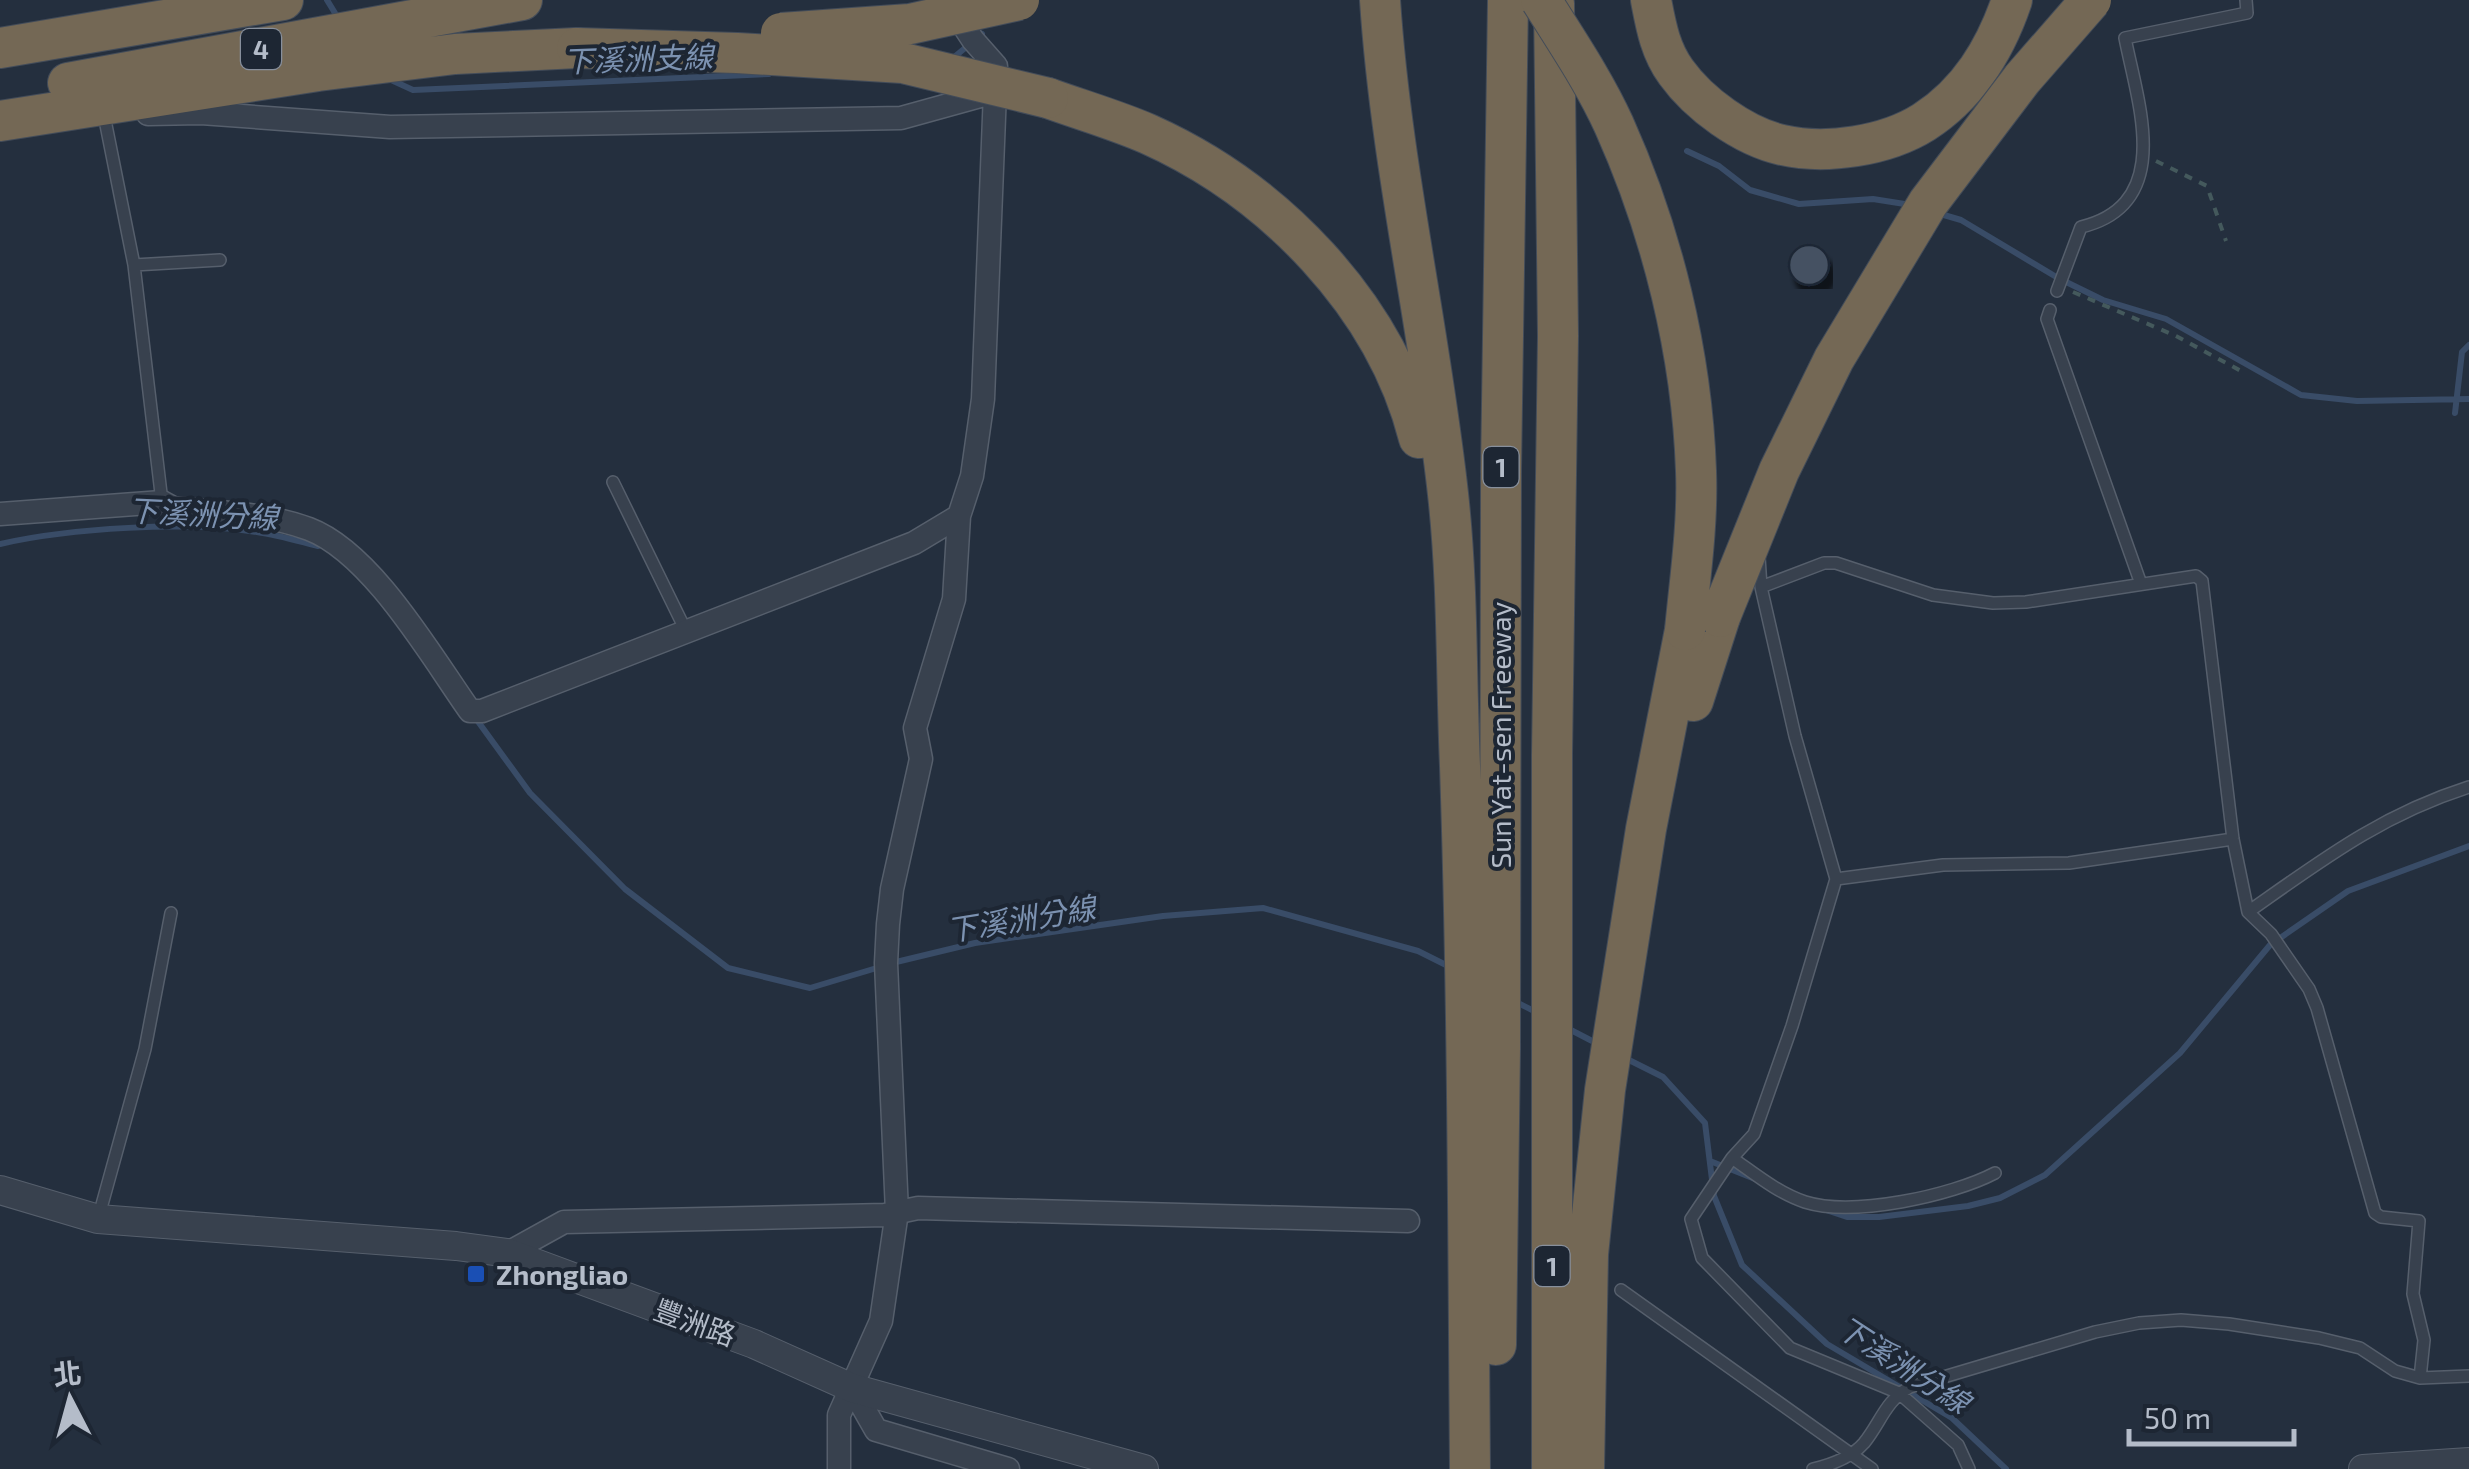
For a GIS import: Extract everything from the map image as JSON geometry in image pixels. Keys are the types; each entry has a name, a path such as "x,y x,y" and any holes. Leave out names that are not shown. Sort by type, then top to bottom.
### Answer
{"highway":[{"name":"4","path":"0,48 282,0"},
{"name":"4","path":"0,95 522,0"},
{"path":"0,124 455,54 910,24 1019,0"},
{"path":"1380,0 1398,175 1448,494 1482,943"},
{"name":"Sun Yat-sen Freeway","path":"1494,1469 1482,943 1508,0"},
{"path":"1541,0 1612,121 1637,179 1674,305 1688,387 1696,472 1702,624"},
{"name":"Sun Yat-sen Freeway","path":"1552,1469 1551,1062 1558,336 1554,0"},
{"path":"1651,0 1657,36 1676,72 1702,100 1736,125 1781,145 1829,148 1878,141 1922,123 1953,99 1983,65 2012,0"},
{"path":"1584,1469 1588,1254 1606,1090 1625,961 1702,624 1843,344 1928,203 2022,79 2092,0"},
{"path":"577,48 903,63 1048,98 1148,134 1244,188 1335,276 1377,340 1409,400 1454,598"},
{"path":"1470,1469 1484,1046"}],"street":[{"path":"839,1469 840,1415 881,1321 897,1212 886,963 892,889 921,759 916,728 954,599 959,516 972,476 983,399 996,66 973,40 951,6 953,0"},
{"path":"0,124 104,115 201,113 390,126 901,118 995,92"},
{"path":"0,514 162,502 173,508 251,514 320,534 368,570 470,711 482,711 914,543 959,516"},
{"name":"豐洲路","path":"0,1190 98,1219 508,1253 754,1344 852,1388 1144,1469"},
{"path":"508,1253 564,1222 885,1215 918,1208 1408,1221"},
{"path":"852,1388 876,1430 1008,1469"},
{"path":"2364,1469 2469,1462"}],"lane":[{"path":"1969,1469 1958,1445 1898,1394 1790,1348 1702,1258 1691,1219 1705,1194 1754,1134 1792,1026 1836,878 1795,736 1761,587 1756,522 1797,426 1868,287 1990,107 2081,0"},
{"path":"2058,288 2081,227 2108,220 2138,183 2145,136 2125,38 2247,13 2246,0"},
{"path":"104,115 134,266 162,502"},
{"path":"134,266 220,260"},
{"path":"2050,310 2048,319 2141,584"},
{"path":"613,482 688,633"},
{"path":"1761,587 1824,563 1933,595 1993,602 2026,602 2196,576 2202,581 2233,838 2252,917 2272,934 2318,1008 2376,1213 2380,1217 2419,1221 2413,1294 2424,1340 2420,1378"},
{"path":"2252,917 2359,834 2423,802 2469,787"},
{"path":"1836,878 1944,865 2069,863 2233,838"},
{"path":"98,1219 145,1049 171,912"},
{"path":"1732,1158 1778,1190 1807,1202 1831,1206 1879,1204 1947,1193 1994,1173"},
{"path":"1622,1290 1872,1469"},
{"path":"1813,1469 1863,1444 1882,1410 1910,1387 2096,1332 2170,1320 2229,1324 2319,1338 2360,1348 2395,1371 2420,1378 2469,1376"}],"path":[{"path":"2143,154 2207,186 2226,242"},
{"path":"2058,288 2176,336 2241,371"}],"building":[{"path":"1809,245 1823,251 1829,265 1823,279 1809,285 1795,279 1789,265 1795,251"}],"waterway":[{"name":"下溪洲支線","path":"327,0 338,18"},
{"name":"下溪洲支線","path":"953,58 982,34"},
{"name":"下溪洲支線","path":"389,79 413,90 769,74"},
{"path":"1687,151 1719,166 1750,190 1799,204 1873,199 1911,205"},
{"path":"1937,213 1961,220 2103,300 2166,319 2301,395 2357,401 2469,399"},
{"path":"2455,413 2462,352 2469,345"},
{"name":"下溪洲分線","path":"0,544 128,528 197,527 257,532 318,546"},
{"name":"下溪洲分線","path":"474,716 530,793 625,889 728,968 810,988 880,967"},
{"path":"1826,1210 1847,1217 1879,1217 1968,1206 2000,1198 2045,1175 2180,1053 2270,945 2348,891 2469,846"},
{"name":"下溪洲分線","path":"892,963 975,943 1163,916 1263,908 1418,951 1450,967"},
{"name":"下溪洲分線","path":"1514,1001 1538,1013"},
{"name":"下溪洲分線","path":"1567,1028 1596,1043"},
{"name":"下溪洲分線","path":"1625,1058 1663,1077 1705,1123 1714,1196 1742,1265 1827,1344 1952,1418 2006,1469"},
{"path":"1710,1161 1755,1179"}],"place":[{"name":"Zhongliao","path":"476,1274"}]}
